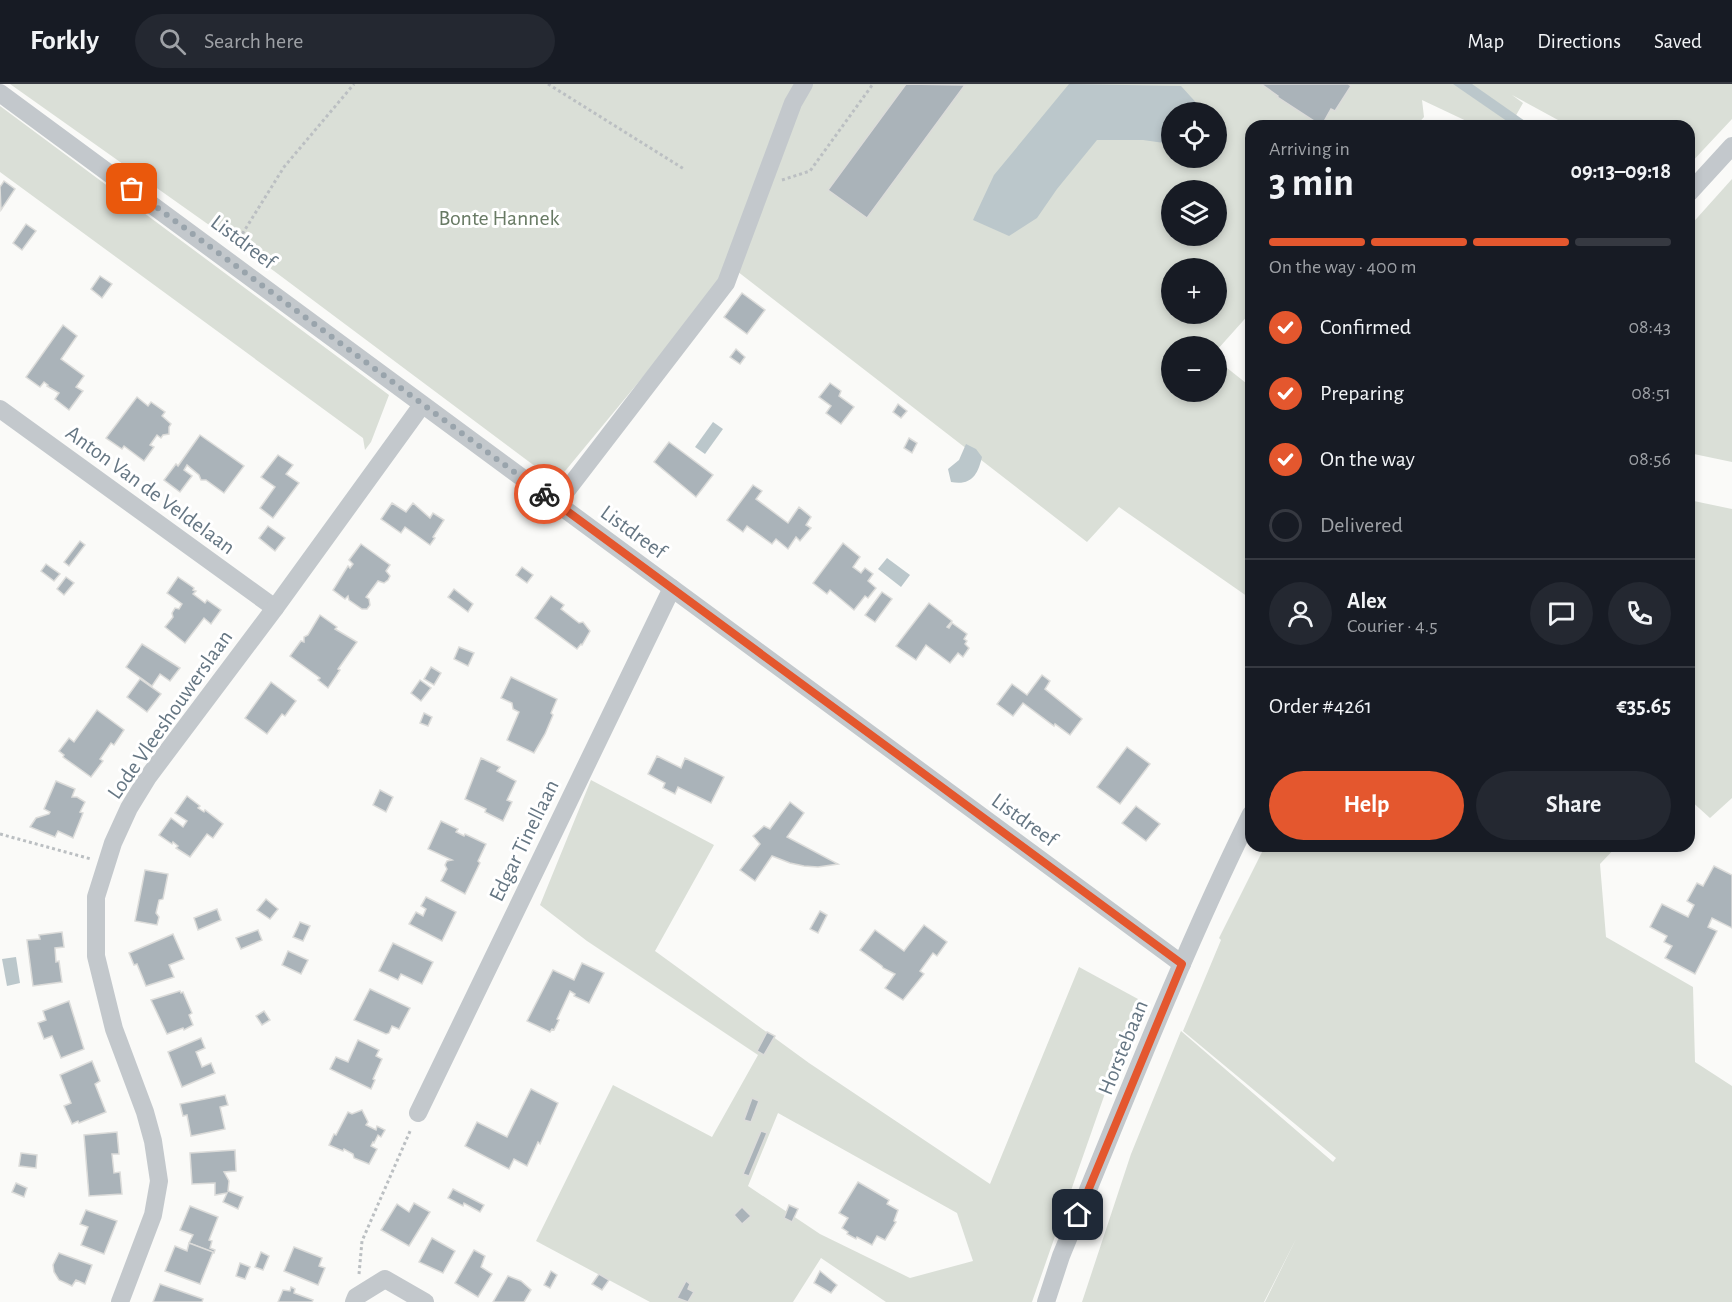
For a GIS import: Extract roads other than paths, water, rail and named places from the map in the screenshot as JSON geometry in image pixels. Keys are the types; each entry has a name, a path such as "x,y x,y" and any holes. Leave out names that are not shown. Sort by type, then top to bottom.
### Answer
{"street":[{"path":"557,504 726,283 793,103 804,84"},
{"name":"Listdreef","path":"0,93 227,258 422,405 1182,964"},
{"path":"1695,186 1732,146"},
{"name":"Lode Vleeshouwerslaan","path":"120,1302 153,1215 159,1180 150,1131 114,1029 96,956 96,897 106,864 129,808 148,777 275,608 422,405"},
{"name":"Anton Van de Veldelaan","path":"0,410 275,608"},
{"name":"Edgar Tinellaan","path":"418,1113 672,588"},
{"name":"Horstebaan","path":"1046,1302 1061,1256 1182,964 1222,872 1245,826"},
{"path":"355,1299 385,1279 425,1302"}],"park label":[{"name":"Bonte Hannek","path":"499,217"}]}
